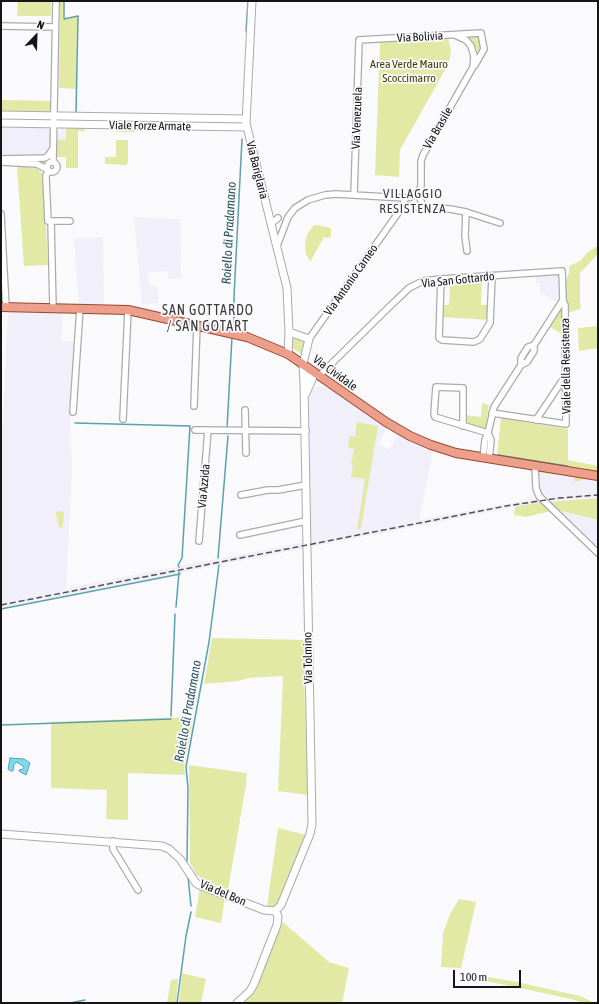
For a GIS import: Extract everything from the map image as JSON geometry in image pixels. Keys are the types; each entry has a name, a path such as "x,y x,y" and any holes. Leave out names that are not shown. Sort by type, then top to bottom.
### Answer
{"main road":[{"name":"Via Cividale","path":"3,307 128,310 247,337 288,354 386,422 410,436 447,451 598,476"}],"street":[{"path":"1,162 37,164 49,171 54,171 56,169 56,165 53,162 53,146 56,1"},
{"name":"Via Bariglaria","path":"252,1 246,127 288,295 288,354"},
{"path":"1,26 55,27"},
{"name":"Via Bolivia","path":"359,40 481,33"},
{"name":"Via Brasile","path":"423,207 418,192 423,155 484,49 481,33"},
{"path":"455,35 466,40 471,46 474,56 473,67"},
{"name":"Via Venezuela","path":"354,195 359,40"},
{"name":"Viale Forze Armate","path":"1,115 246,119"},
{"name":"Viale Forze Armate","path":"1,123 246,127"},
{"path":"1,158 45,158 51,153 53,146"},
{"path":"49,171 46,178 48,221 70,221"},
{"path":"276,246 288,217 295,208 301,203 316,196 354,195 405,198 411,197 418,192"},
{"name":"Via Antonio Carneo","path":"303,364 309,339 403,206 405,198"},
{"path":"403,206 450,209 466,212 500,223"},
{"path":"466,212 465,236 467,252"},
{"path":"268,213 278,218 288,217"},
{"path":"1,214 3,307"},
{"path":"278,218 271,225 273,229 278,231 283,228"},
{"path":"51,221 53,308"},
{"name":"Via San Gottardo","path":"317,374 409,288 423,282 441,279 562,271"},
{"name":"Viale della Resistenza","path":"486,458 491,440 488,433 495,405 521,365 521,358 528,347 534,345 564,297 562,271"},
{"path":"441,279 439,338 442,340 474,342 480,339 490,323 492,276"},
{"name":"Viale della Resistenza","path":"492,413 566,424 565,305 562,301"},
{"path":"73,412 80,308"},
{"path":"123,419 128,310"},
{"path":"194,406 197,325"},
{"path":"271,346 283,345 289,335 309,339"},
{"name":"Via Tolmino","path":"276,912 280,908 310,834 312,824 306,521 306,389 303,364"},
{"name":"Via Tolmino","path":"306,389 317,374"},
{"name":"Viale della Resistenza","path":"536,420 562,381"},
{"path":"306,389 318,383 327,382"},
{"path":"463,426 463,388 436,387 435,417 463,426 488,433"},
{"path":"245,410 246,453"},
{"path":"194,430 306,431"},
{"name":"Via Azzida","path":"199,541 208,430"},
{"path":"535,466 536,488 540,496 598,553"},
{"path":"241,495 306,485"},
{"path":"240,535 306,521"},
{"name":"Via del Bon","path":"1,834 113,841 150,844 165,847 180,859 199,885 264,910 276,912"},
{"path":"113,841 113,850 138,890"},
{"path":"237,1003 250,991 254,984 277,925 278,916 276,912"}],"shaded area":[{"path":"1,126 48,127 51,134 51,145 48,153 42,155 20,154 17,156 1,156"},
{"path":"62,127 66,127 66,140 57,140 57,132 59,132"},
{"path":"134,217 180,219 181,278 169,279 168,271 147,273 148,282 158,288 158,303 142,304"},
{"path":"103,237 104,305 79,305 74,239"},
{"path":"559,275 560,297 557,302 540,292 540,283 536,283 536,276"},
{"path":"8,311 63,313 61,341 75,342 70,421 72,473 66,588 311,541 309,397 313,389 319,386 326,387 387,428 378,443 389,450 398,435 433,451 419,520 543,497 540,488 539,472 596,478 596,481 598,481 598,498 548,502 499,510 1,608 1,424 3,424"},
{"path":"558,510 598,520 598,548"}],"green space":[{"path":"18,1 51,1 51,16 17,16"},
{"path":"60,1 63,1 63,19 77,17 76,89 59,88"},
{"path":"480,34 482,49 479,54 474,44 467,36"},
{"name":"Area Verde Mauro Scoccimarro","path":"448,38 451,50 450,58 445,70 400,150 399,177 375,175 380,42"},
{"path":"1,100 51,101 51,113 1,112"},
{"path":"58,118 241,121 241,125 58,122"},
{"path":"66,127 83,127 85,130 78,131 78,168 66,168 66,157 56,157 57,140 66,140"},
{"path":"116,128 135,128 135,132 116,132"},
{"path":"116,140 128,140 128,163 126,165 105,164 105,157 116,157"},
{"path":"17,166 36,168 43,175 48,265 24,266"},
{"path":"314,225 331,228 331,237 324,237 310,262 306,254 305,242 308,233"},
{"path":"598,246 598,253 596,256 580,273 581,309 567,313 565,282 569,273 569,266 580,261 589,251"},
{"path":"482,277 481,305 491,305 491,320 439,317 440,305 449,305 450,279"},
{"path":"563,306 564,335 550,327"},
{"path":"598,326 598,348 579,351 578,328"},
{"path":"293,339 299,339 305,342 302,354 290,347"},
{"path":"482,403 489,405 485,430 466,424 466,415 481,417"},
{"path":"501,418 568,429 568,460 598,466 598,472 497,456"},
{"path":"357,422 378,426 361,528 357,530 365,479 351,477 353,465 351,464 354,449 348,448 350,436 355,437"},
{"path":"542,470 586,476 588,478 575,482 574,476 572,475 557,475 539,472"},
{"path":"598,498 598,520 558,510 548,502"},
{"path":"542,502 551,511 526,517 514,515 515,507"},
{"path":"62,511 64,513 63,525 61,528 59,527 56,512"},
{"path":"212,638 305,640 304,676 308,795 278,791 283,676 249,678 238,681 204,684"},
{"path":"193,717 184,768 185,775 128,773 128,820 106,819 107,790 51,788 51,722"},
{"path":"189,765 247,773 228,890 202,879 196,874 190,863"},
{"path":"278,828 306,835 279,902 275,907 270,907 267,906"},
{"path":"200,888 225,897 221,923 195,917"},
{"path":"459,899 476,902 461,968 441,967 443,933 450,914"},
{"path":"280,922 284,923 329,962 349,968 342,1003 241,1003"},
{"path":"182,973 206,979 201,1003 179,1003"},
{"path":"469,974 512,981 580,996 595,1003 584,1003 491,982 470,979"},
{"path":"178,979 176,1003 167,1003 171,980"}],"water":[{"path":"10,758 24,759 30,763 26,775 19,771 24,767 17,762 14,764 13,771 8,769"}],"waterway":[{"path":"64,1 64,19 78,16 76,112"},
{"name":"Roiello di Pradamano","path":"246,31 248,1"},
{"name":"Roiello di Pradamano","path":"234,328 234,297 242,139"},
{"name":"Roiello di Pradamano","path":"227,428 232,337"},
{"path":"75,423 190,426 182,558 178,565 179,567"},
{"name":"Roiello di Pradamano","path":"218,558 228,436"},
{"path":"498,455 567,466"},
{"name":"Roiello di Pradamano","path":"187,861 188,788 186,767 209,642 219,565"},
{"path":"176,607 179,572"},
{"path":"1,609 180,574"},
{"path":"171,716 175,614"},
{"path":"1,725 171,719"},
{"name":"Roiello di Pradamano","path":"188,877 191,906"},
{"name":"Roiello di Pradamano","path":"177,1003 186,936 191,912"},
{"path":"70,1003 85,1000"}],"railway":[{"path":"1,605 506,506 559,498 598,495"}],"district":[{"name":"VILLAGGIO RESISTENZA","path":"413,202"},
{"name":"SAN GOTTARDO / SAN GOTART","path":"208,320"}]}
